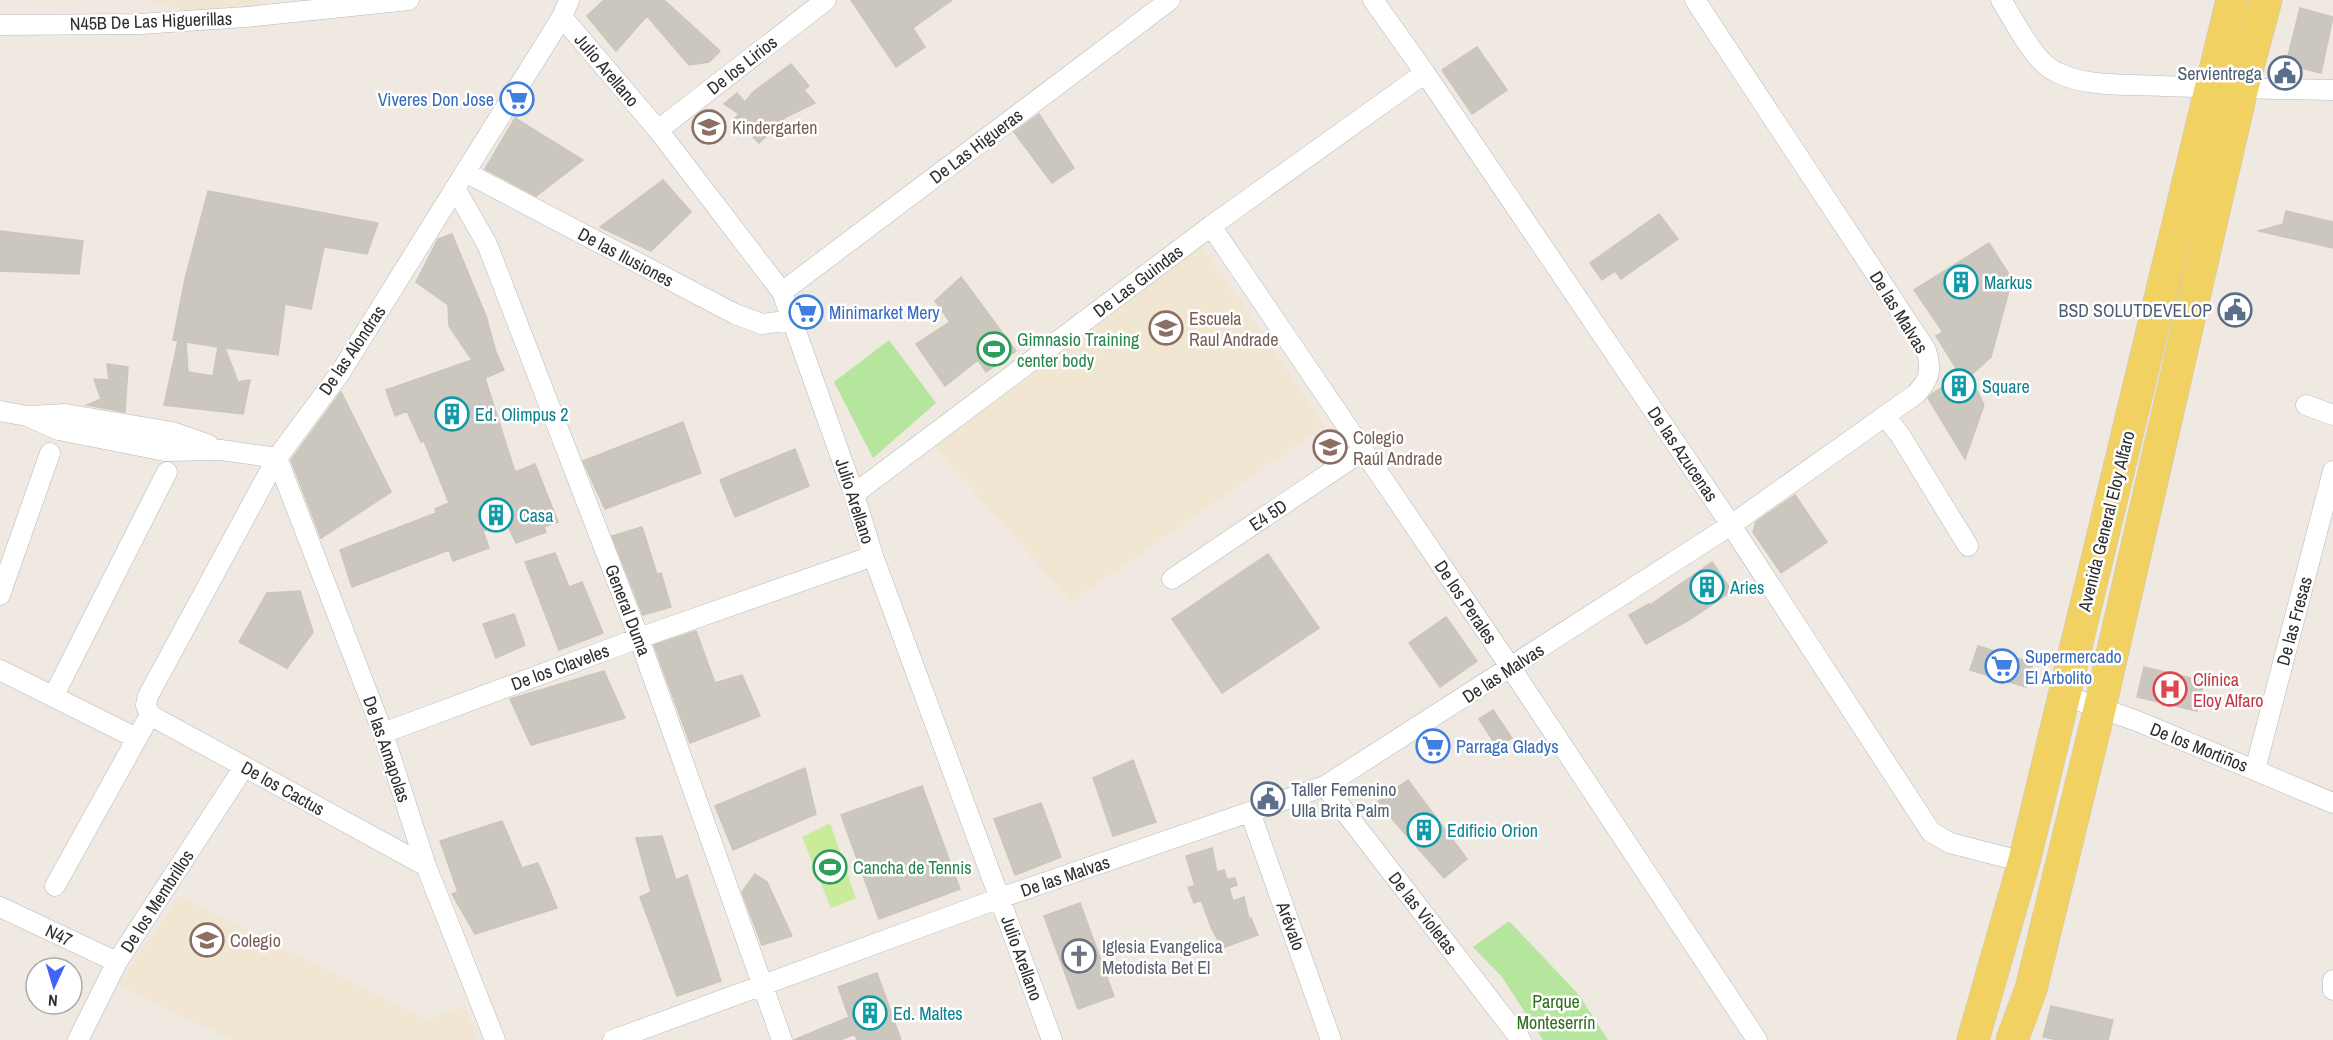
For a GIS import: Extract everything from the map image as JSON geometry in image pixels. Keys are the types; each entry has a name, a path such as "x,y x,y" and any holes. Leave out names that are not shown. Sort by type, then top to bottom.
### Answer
{"main road":[{"name":"Avenida General Eloy Alfaro","path":"1973,1040 2024,862 2232,0"},
{"name":"Avenida General Eloy Alfaro","path":"2012,1040 2031,990 2100,707 2242,89 2266,0"}],"street":[{"name":"N45B De Las Higuerillas","path":"0,26 140,24 246,17 409,0"},
{"name":"De los Lirios","path":"658,130 826,0"},
{"name":"De Las Higueras","path":"782,292 1170,0"},
{"name":"De las Azucenas","path":"1373,0 1425,73 1731,525 1931,832 1950,843 2024,862"},
{"name":"De las Malvas","path":"613,1040 1000,898 1325,786 1731,525 1916,394 1930,376 1931,366 1926,350 1695,0"},
{"path":"2001,0 2040,60 2055,72 2077,80 2114,84 2333,90"},
{"name":"Julio Arellano","path":"566,9 782,292 854,494 873,556 1052,1040"},
{"name":"De las Alondras","path":"55,886 136,738 148,710 148,696 277,458 340,373 566,9"},
{"name":"De Las Guindas","path":"854,494 1211,226 1425,73"},
{"name":"De las Ilusiones","path":"460,180 735,314 762,324 793,320"},
{"name":"General Duma","path":"460,180 487,244 639,638 782,1040"},
{"name":"De los Perales","path":"1211,226 1511,668 1757,1040"},
{"path":"2306,405 2333,415"},
{"path":"0,411 27,416 65,414 171,432 221,450 277,458"},
{"path":"1885,416 1900,435 1968,546"},
{"name":"E4 5D","path":"1172,579 1364,450"},
{"path":"0,595 50,453"},
{"name":"De las Amapolas","path":"277,458 383,733 426,866 495,1040"},
{"name":"De las Fresas","path":"2255,770 2333,471"},
{"path":"53,697 166,472"},
{"name":"De los Claveles","path":"383,733 639,638 873,556"},
{"path":"1,673 136,738"},
{"name":"De los Mortiños","path":"2063,696 2100,707 2333,802"},
{"name":"De los Cactus","path":"148,710 244,766 426,866"},
{"name":"De los Membrillos","path":"78,1040 117,962 244,766"},
{"name":"De las Violetas","path":"1325,786 1521,1040"},
{"name":"Arévalo","path":"1250,812 1331,1040"},
{"name":"N47","path":"0,907 117,962"}],"shaded area":[{"path":"146,0 258,0 259,6 182,10"},
{"name":"Escuela Raul Andrade","path":"1192,231 1325,426 1071,602 932,444"},
{"name":"Colegio","path":"179,896 425,1020 465,1006 477,1040 232,1040 117,984"}],"green space":[{"path":"889,340 936,403 873,458 834,382"},
{"name":"Cancha de Tennis","path":"830,823 856,898 831,908 802,837"},
{"name":"Parque Monteserrín","path":"1509,921 1579,995 1608,1040 1543,1040 1502,977 1473,947"}],"building":[{"path":"604,0 664,0 720,51 709,62 689,65 647,16 616,51 587,16"},
{"path":"851,0 952,0 913,28 925,47 896,67"},
{"path":"2300,8 2333,17 2321,73 2286,64"},
{"path":"1477,47 1507,90 1472,114 1442,70"},
{"path":"791,64 809,86 804,90 815,103 786,117 759,143 734,119 739,114 724,104 737,93 745,102 753,92"},
{"path":"1039,114 1074,168 1052,183 1014,132"},
{"path":"515,118 583,160 536,196 485,169"},
{"path":"663,180 691,212 651,251 600,227"},
{"path":"208,191 378,223 367,254 324,247 311,309 285,304 278,355 225,348 238,382 250,380 243,414 164,405 178,341 173,340 185,279","holes":["186,342 218,347 213,376 188,372"]},
{"path":"2286,211 2333,222 2333,248 2259,231 2283,224"},
{"path":"1659,214 1678,239 1621,279 1615,271 1602,280 1590,263"},
{"path":"0,231 83,241 79,274 0,271"},
{"path":"452,234 486,316 496,352 504,370 485,378 515,472 535,464 558,522 544,527 546,532 516,543 506,522 483,531 489,548 453,561 449,550 352,587 340,550 436,513 435,509 449,503 424,441 421,442 407,411 395,416 386,390 472,360 449,326 448,305 416,282 438,239"},
{"path":"1989,243 2012,279 1991,357 1970,376 1984,405 1965,459 1928,398 1961,376 1936,336 1943,332 1914,290"},
{"path":"961,277 1016,351 986,372 978,360 945,386 916,344 950,322 935,301"},
{"path":"107,364 128,367 125,412 87,405 101,399 94,379 109,380"},
{"path":"341,392 391,492 321,538 291,460"},
{"path":"683,422 701,473 605,509 583,461"},
{"path":"795,449 809,486 735,517 720,480"},
{"path":"1795,495 1827,542 1781,573 1753,532 1756,522"},
{"path":"642,527 657,574 661,573 671,607 643,615 612,536"},
{"path":"555,553 569,587 582,582 603,633 559,650 525,562"},
{"path":"1268,554 1319,628 1222,693 1172,619"},
{"path":"1712,562 1732,591 1689,620 1646,644 1629,615 1650,605"},
{"path":"300,591 313,632 287,668 239,642 267,593"},
{"path":"514,614 525,645 496,658 483,624"},
{"path":"1446,617 1477,661 1440,687 1409,643"},
{"path":"696,631 715,683 742,675 760,716 690,743 654,645"},
{"name":"Supermercado El Arbolito","path":"1978,646 2033,663 2026,687 1970,670"},
{"name":"Clínica Eloy Alfaro","path":"2144,667 2204,681 2197,711 2137,697"},
{"path":"604,671 625,718 531,745 510,699"},
{"path":"1493,710 1512,738 1497,747 1479,719"},
{"path":"1133,760 1156,822 1113,836 1093,778"},
{"path":"805,768 816,814 733,850 715,806"},
{"name":"Edificio Orion","path":"1408,780 1467,859 1444,878 1377,802"},
{"path":"922,786 960,889 879,919 841,815"},
{"path":"1041,803 1061,857 1015,875 994,819"},
{"path":"502,821 522,868 538,863 557,908 475,934 452,894 458,892 440,841"},
{"path":"662,836 676,880 687,875 721,981 677,996 640,897 651,892 636,838"},
{"path":"1212,848 1217,872 1224,870 1227,879 1235,878 1237,885 1229,888 1233,901 1244,897 1249,919 1251,918 1258,935 1222,948 1201,900 1194,903 1188,887 1195,886 1186,856"},
{"path":"755,874 767,882 792,936 762,945 742,892"},
{"name":"Iglesia Evangelica Metodista Bet El","path":"1080,903 1114,996 1078,1009 1044,916"},
{"name":"Ed. Maltes","path":"877,973 901,1040 857,1040 855,1034 840,1040 794,1040 849,1017 838,987"},
{"path":"2051,1006 2113,1020 2108,1040 2058,1040 2043,1037"}],"place":[{"name":"Servientrega","path":"2285,73"},
{"name":"Viveres Don Jose","path":"517,99"},
{"name":"Kindergarten","path":"709,127"},
{"name":"Markus","path":"1961,282"},
{"name":"BSD SOLUTDEVELOP","path":"2235,310"},
{"name":"Minimarket Mery","path":"806,312"},
{"name":"Escuela Raul Andrade","path":"1166,328"},
{"name":"Gimnasio Training center body","path":"994,349"},
{"name":"Square","path":"1959,386"},
{"name":"Ed. Olimpus 2","path":"452,414"},
{"name":"Colegio Raúl Andrade","path":"1330,447"},
{"name":"Casa","path":"496,515"},
{"name":"Aries","path":"1707,587"},
{"name":"Supermercado El Arbolito","path":"2002,666"},
{"name":"Clínica Eloy Alfaro","path":"2170,689"},
{"name":"Parraga Gladys","path":"1433,746"},
{"name":"Taller Femenino Ulla Brita Palm","path":"1268,799"},
{"name":"Edificio Orion","path":"1424,830"},
{"name":"Cancha de Tennis","path":"830,867"},
{"name":"Colegio","path":"207,940"},
{"name":"Iglesia Evangelica Metodista Bet El","path":"1079,956"},
{"name":"Ed. Maltes","path":"870,1013"}]}
